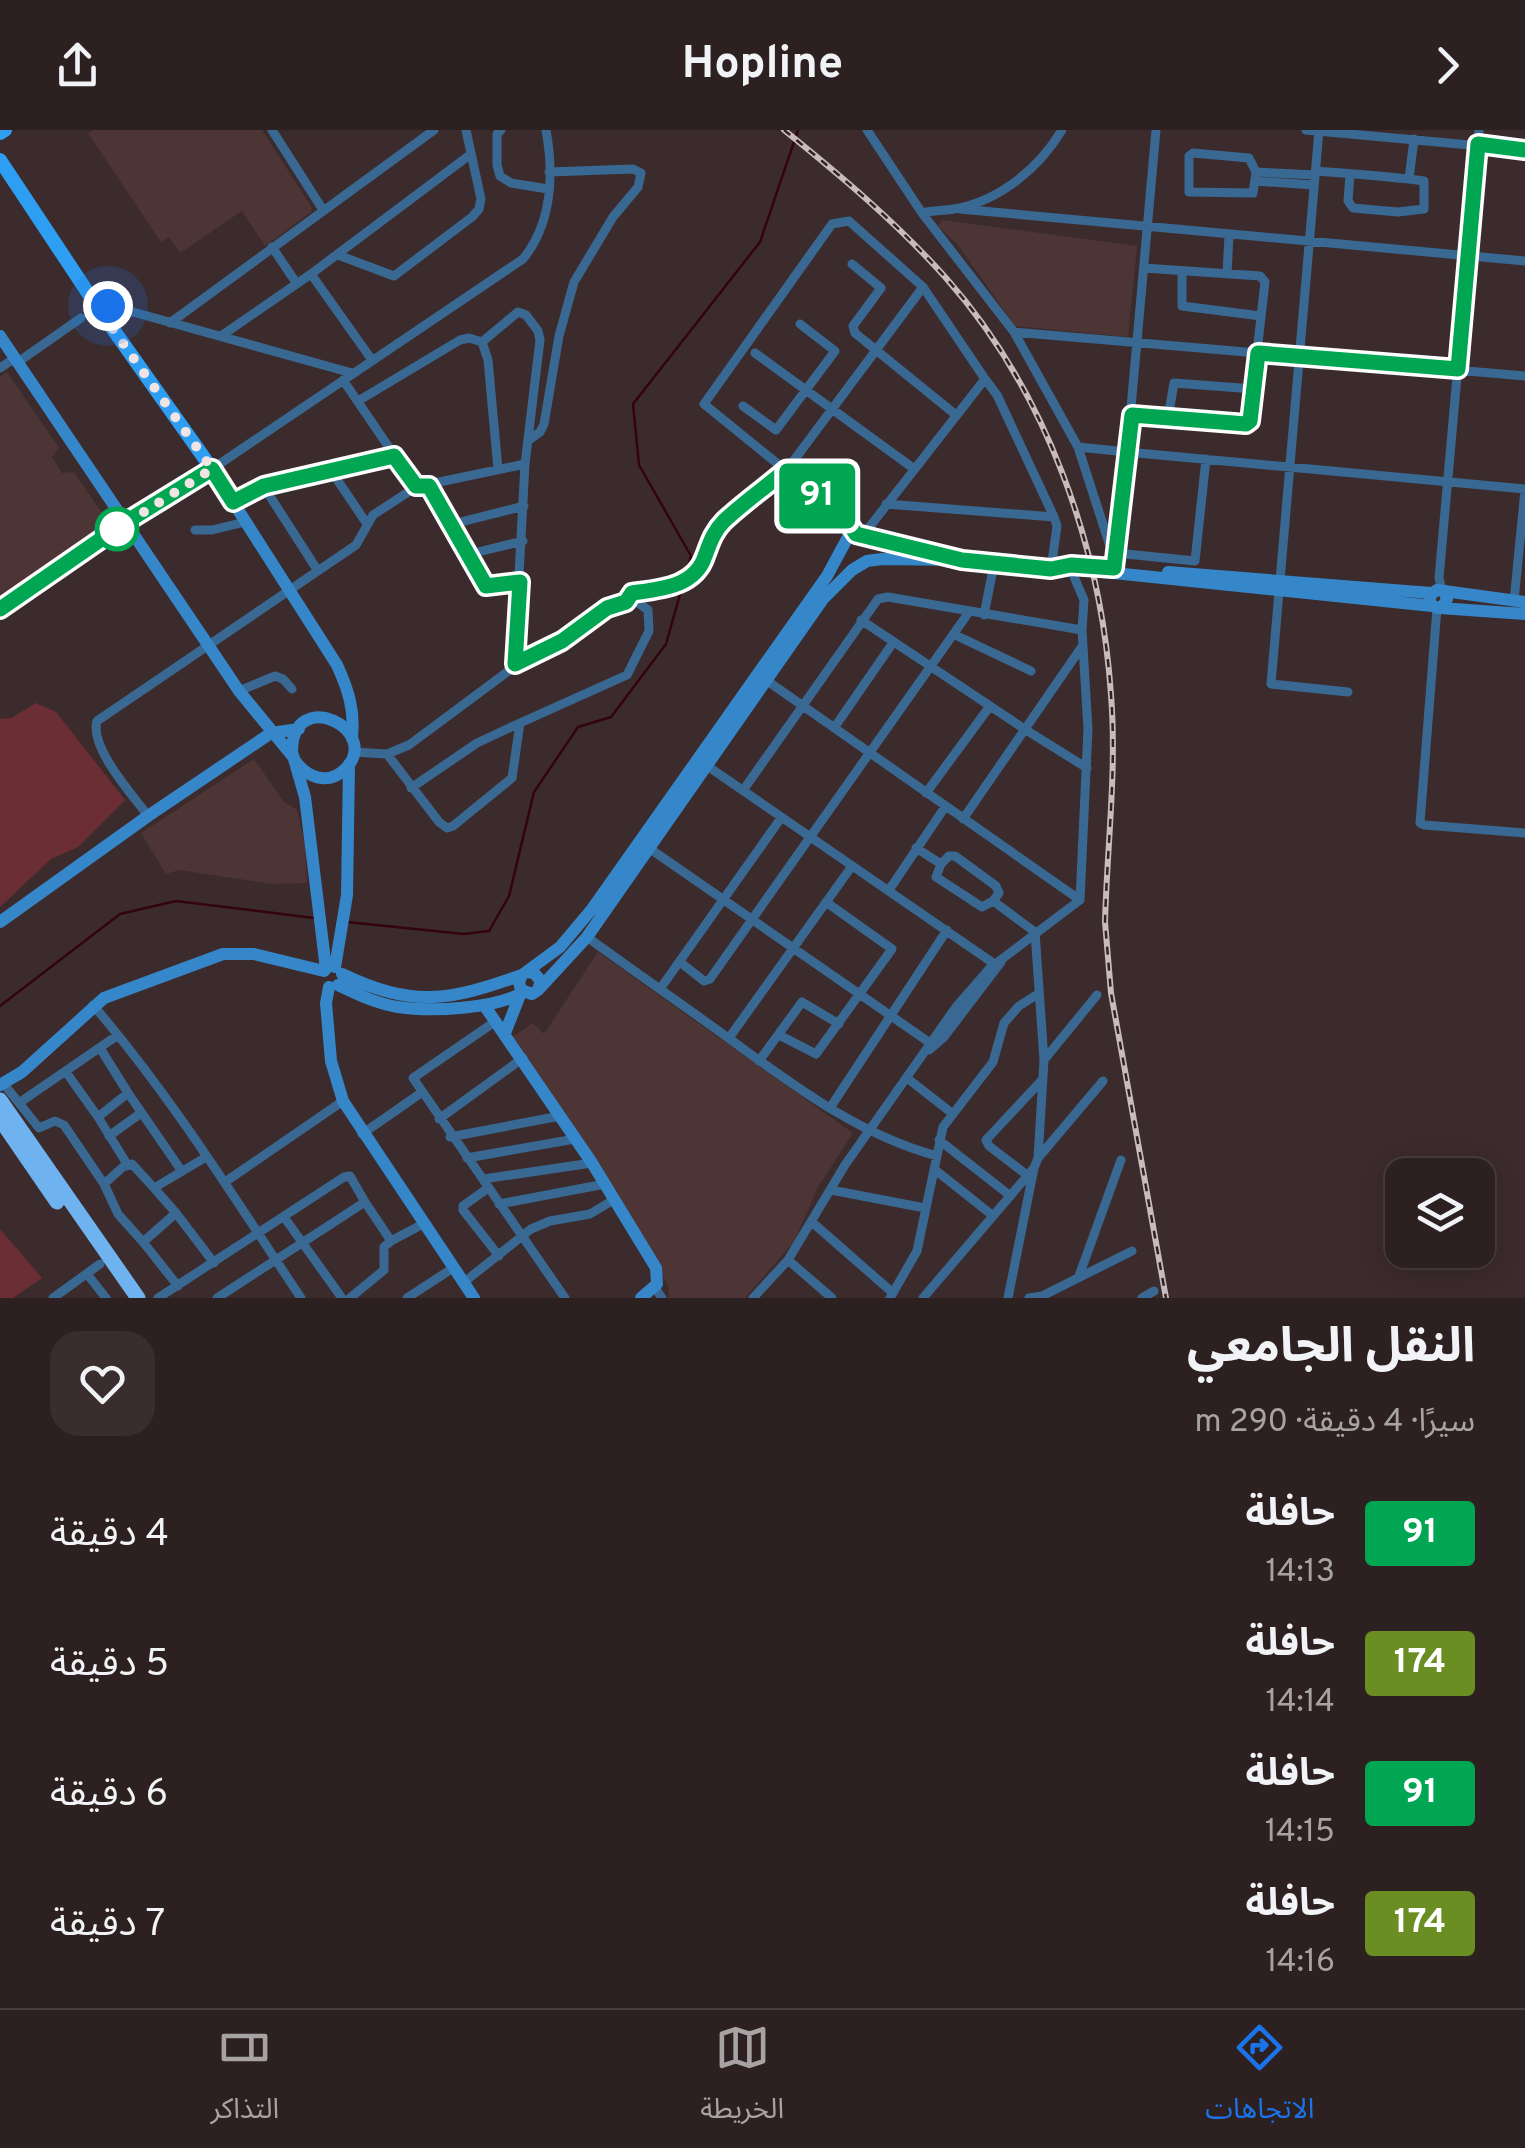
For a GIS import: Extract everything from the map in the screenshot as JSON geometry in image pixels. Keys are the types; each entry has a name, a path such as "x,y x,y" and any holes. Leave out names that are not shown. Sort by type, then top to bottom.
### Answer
{"highway":[{"path":"1,1089 138,1298"},
{"path":"0,1118 94,1269 122,1298"}],"main road":[{"path":"0,160 212,469 337,666 349,693 354,721 347,896 326,1002 331,1061 342,1101 474,1298"},
{"path":"0,336 271,734 304,772 323,778 340,773 351,752 340,722 320,717"},
{"path":"0,609 126,522 212,469"},
{"path":"862,534 870,546 868,562"},
{"path":"298,728 292,746 306,806 323,954 332,976 397,1007 484,1004 532,994 587,937 848,537 862,534 962,560"},
{"path":"841,548 852,570"},
{"path":"1,1089 92,1005 230,952 254,954 399,997 464,993 524,974 573,934 706,765 824,599 852,570 868,562 962,560 1072,572 1194,572"},
{"path":"1051,569 1115,560 1280,585 1520,601"},
{"path":"1437,596 1525,614"},
{"path":"0,922 271,734 298,728 338,708 349,693"},
{"path":"306,806 323,778"},
{"path":"524,974 540,977 540,988"},
{"path":"501,1027 522,994 519,986 524,974"},
{"path":"484,1004 606,1184 656,1268 658,1293 641,1298"}],"street":[{"path":"272,130 323,210"},
{"path":"170,322 420,134 434,130"},
{"path":"338,255 391,277 479,209 480,191 466,130"},
{"path":"501,130 496,143 500,176 511,183 548,189"},
{"path":"212,469 524,258 544,222 549,172 546,130"},
{"path":"866,130 922,213 1014,332 1078,447 1115,560"},
{"path":"957,209 993,195 1025,176 1062,130"},
{"path":"1115,560 1132,415 1156,130"},
{"path":"1306,130 1525,150"},
{"path":"1480,130 1420,822 1424,826 1525,833"},
{"path":"1319,131 1270,684 1348,692"},
{"path":"1410,180 1414,139"},
{"path":"221,336 338,255 472,154"},
{"path":"1189,154 1248,158 1256,177 1252,193 1247,195 1189,192 1189,154"},
{"path":"529,440 544,424 559,336 574,282 638,186 641,173 633,169 549,172"},
{"path":"1256,177 1350,174 1410,180 1425,183 1423,210 1358,209 1348,201 1350,174"},
{"path":"922,213 957,209 1525,261"},
{"path":"986,379 862,534 704,404 832,224 849,221 923,287 986,379 996,396 1057,526 1051,569"},
{"path":"1227,274 1229,235"},
{"path":"272,247 297,284"},
{"path":"852,264 882,288 853,326 855,333 956,414"},
{"path":"1132,415 1246,424 1250,421 1258,353 1263,277 1144,268"},
{"path":"1182,272 1180,302 1184,307 1260,316"},
{"path":"311,274 372,360"},
{"path":"626,602 632,593 658,590 694,578 712,535 786,470 923,287"},
{"path":"98,308 115,306 348,376"},
{"path":"482,342 518,312 526,315 538,331 540,350 525,464 515,664"},
{"path":"0,368 81,318"},
{"path":"743,406 776,430 835,352 800,324"},
{"path":"1014,332 1525,376"},
{"path":"358,401 460,340 482,342"},
{"path":"482,342 488,360 498,469"},
{"path":"755,352 913,468"},
{"path":"348,376 358,401 416,486"},
{"path":"1168,418 1174,382 1254,389"},
{"path":"1078,447 1525,490 1520,601"},
{"path":"233,502 264,486 394,456"},
{"path":"1194,572 1206,459"},
{"path":"148,816 100,750 94,728 97,721 318,572 356,544 372,515 416,486 525,464"},
{"path":"332,472 367,524"},
{"path":"264,486 318,572"},
{"path":"429,486 486,586 520,582"},
{"path":"886,504 1054,517"},
{"path":"453,524 524,506"},
{"path":"195,530 245,522"},
{"path":"470,554 523,541"},
{"path":"984,614 994,564"},
{"path":"753,1298 788,1260 867,1132 956,1007 1035,932 1080,900 1088,699 1082,630 1084,600 1072,572"},
{"path":"744,789 874,602 888,597 1082,630"},
{"path":"351,752 387,754 409,746 515,664 562,641 607,608 626,602 642,604 649,614 649,631 627,674 477,742 411,788"},
{"path":"680,962 708,980 753,922 969,612"},
{"path":"861,620 1087,768"},
{"path":"952,634 1031,671"},
{"path":"963,819 1083,645"},
{"path":"834,728 890,647"},
{"path":"239,690 275,676 284,679 292,689"},
{"path":"766,680 1080,900"},
{"path":"926,794 990,706"},
{"path":"387,754 442,825 453,826 512,778 520,722"},
{"path":"706,765 999,964"},
{"path":"889,890 945,807"},
{"path":"660,990 782,818"},
{"path":"644,845 930,1047"},
{"path":"916,848 941,864"},
{"path":"948,856 955,856 996,886 999,893 983,908 936,878 941,864 948,856"},
{"path":"729,1038 852,866"},
{"path":"993,901 1035,932"},
{"path":"779,1034 814,1055 892,946 826,902"},
{"path":"830,1108 947,930"},
{"path":"1008,1298 1033,1167 1043,1079 1035,932"},
{"path":"587,937 867,1132 936,1156"},
{"path":"812,1223 891,1295 915,1258 939,1140 953,1114 993,1062 1004,1023 1019,1006 1038,994"},
{"path":"1044,1060 1098,995"},
{"path":"759,1060 803,1002 839,1024"},
{"path":"92,1005 225,1182 301,1298"},
{"path":"501,1027 414,1075 450,1137 564,1298"},
{"path":"20,1103 118,1035"},
{"path":"100,1048 181,1170"},
{"path":"439,1119 523,1058"},
{"path":"66,1072 127,1164 134,1165 214,1263"},
{"path":"907,1078 953,1114"},
{"path":"1033,1167 990,1146 986,1140 1043,1079"},
{"path":"923,1298 1103,1081"},
{"path":"1,1089 20,1103 39,1128 58,1121 64,1125 104,1184 118,1214 178,1286"},
{"path":"362,1134 421,1092"},
{"path":"98,1117 128,1093"},
{"path":"225,1182 342,1101"},
{"path":"109,1136 141,1113"},
{"path":"450,1137 560,1116"},
{"path":"468,1158 575,1139"},
{"path":"939,1140 1008,1194"},
{"path":"154,1188 206,1156"},
{"path":"1079,1276 1121,1160"},
{"path":"104,1184 127,1164"},
{"path":"498,1256 463,1210 485,1184 592,1164"},
{"path":"934,1168 992,1215"},
{"path":"165,1296 347,1176 390,1240"},
{"path":"500,1204 606,1184"},
{"path":"831,1190 925,1208"},
{"path":"463,1283 521,1237 550,1221 590,1214 616,1200"},
{"path":"217,1298 366,1202"},
{"path":"143,1242 176,1213"},
{"path":"284,1217 342,1298"},
{"path":"350,1298 384,1270 384,1247 390,1240 423,1224"},
{"path":"1030,1298 1043,1297 1132,1251"},
{"path":"788,1260 832,1298"},
{"path":"408,1298 453,1268"},
{"path":"53,1298 94,1269 106,1298"},
{"path":"1142,1298 1154,1291"}],"shaded area":[{"path":"262,130 311,212 265,246 242,211 180,253 169,237 161,242 88,133"},
{"path":"942,220 1137,246 1128,337 1015,326 958,245 938,226"},
{"path":"7,372 59,448 52,457 62,473 74,472 110,525 0,600 0,377"},
{"path":"36,703 56,712 125,800 78,847 51,859 0,907 0,719 11,718"},
{"path":"254,759 284,802 297,810 305,844 307,883 272,884 179,870 166,874 141,833"},
{"path":"598,952 853,1133 818,1187 794,1242 745,1298 668,1298 669,1287 625,1208 511,1038 533,1023 544,1034"},
{"path":"0,1229 42,1278 13,1298 0,1298"}],"waterway":[{"path":"686,574 691,556 639,465 633,404 760,242 798,130"},
{"path":"347,922 464,934 489,931 509,896 534,792 578,727 611,717 666,644 682,587"},
{"path":"0,1006 120,914 176,901 314,918"}],"railway":[{"path":"784,130 908,238 981,322 1040,420 1081,527 1105,639 1113,723 1105,922 1111,993 1166,1298"}],"bus line":[{"name":"91","path":"0,609 126,522 212,469 233,502 264,486 394,456 416,486 429,486 486,586 520,582 515,664 562,641 607,608 626,602 632,593 658,590 694,578 712,535 723,522 786,470 848,522 856,534 962,560 1051,569 1071,565 1114,568 1132,415 1246,424 1250,421 1258,353 1458,369 1478,144 1525,150"}],"route":[{"path":"108,306 98,308 212,469 117,529"}]}
